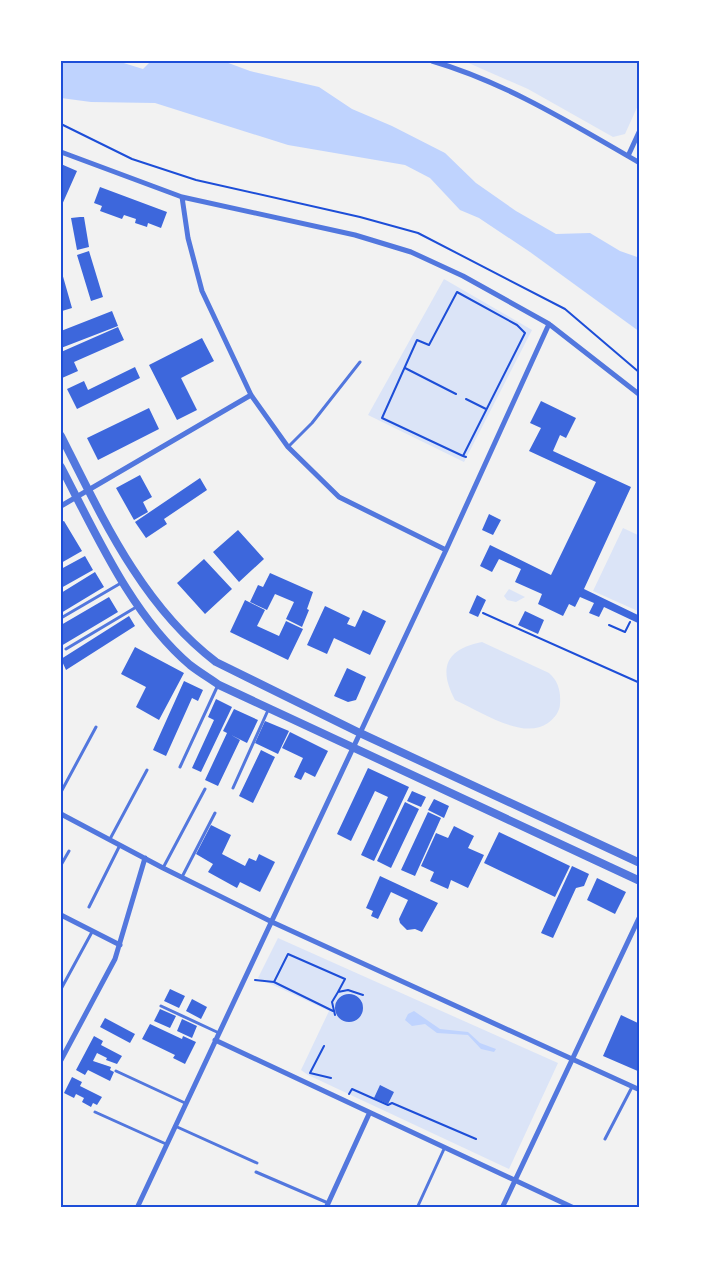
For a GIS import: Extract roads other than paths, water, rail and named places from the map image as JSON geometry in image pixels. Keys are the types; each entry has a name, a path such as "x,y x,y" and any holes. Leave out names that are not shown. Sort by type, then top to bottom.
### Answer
{"street":[{"path":"432,61 508,89 640,163"},
{"path":"628,156 640,130"},
{"path":"61,152 182,197 355,235 411,252 462,276 549,324 640,395"},
{"path":"182,197 188,238 202,291 252,395 288,447 339,497 446,550"},
{"path":"137,1208 446,550 549,324"},
{"path":"61,506 252,395"},
{"path":"61,436 123,553 150,594 196,647 216,662 360,733 640,863"},
{"path":"61,467 122,582 172,646 191,665 219,685 640,881"},
{"path":"61,814 163,868 272,922 640,1090"},
{"path":"61,1060 115,960 145,858"},
{"path":"61,915 120,945"},
{"path":"502,1208 640,916"},
{"path":"215,1040 369,1114 574,1208"},
{"path":"327,1205 369,1114"}],"lane":[{"path":"288,447 312,423 360,362"},
{"path":"61,618 122,582"},
{"path":"66,649 139,606"},
{"path":"180,767 219,685"},
{"path":"233,788 269,708"},
{"path":"61,792 96,726"},
{"path":"110,839 148,770"},
{"path":"163,868 205,789"},
{"path":"182,877 215,813"},
{"path":"89,907 120,844"},
{"path":"61,865 69,851"},
{"path":"61,990 92,932"},
{"path":"161,1006 219,1033"},
{"path":"116,1071 185,1104"},
{"path":"606,1139 632,1087"},
{"path":"95,1112 166,1144"},
{"path":"175,1126 257,1163"},
{"path":"417,1208 444,1148"},
{"path":"256,1172 327,1205"}],"water":[{"path":"61,61 117,61 143,69 151,61 223,61 250,71 319,87 352,109 392,126 445,153 476,183 516,211 556,234 590,233 620,251 640,258 640,332 530,252 479,218 460,210 430,178 405,165 288,145 155,103 91,102 61,98"},
{"path":"414,1011 440,1029 468,1032 480,1043 496,1049 494,1052 481,1049 468,1035 437,1033 425,1024 412,1026 405,1020 408,1014"}]}
